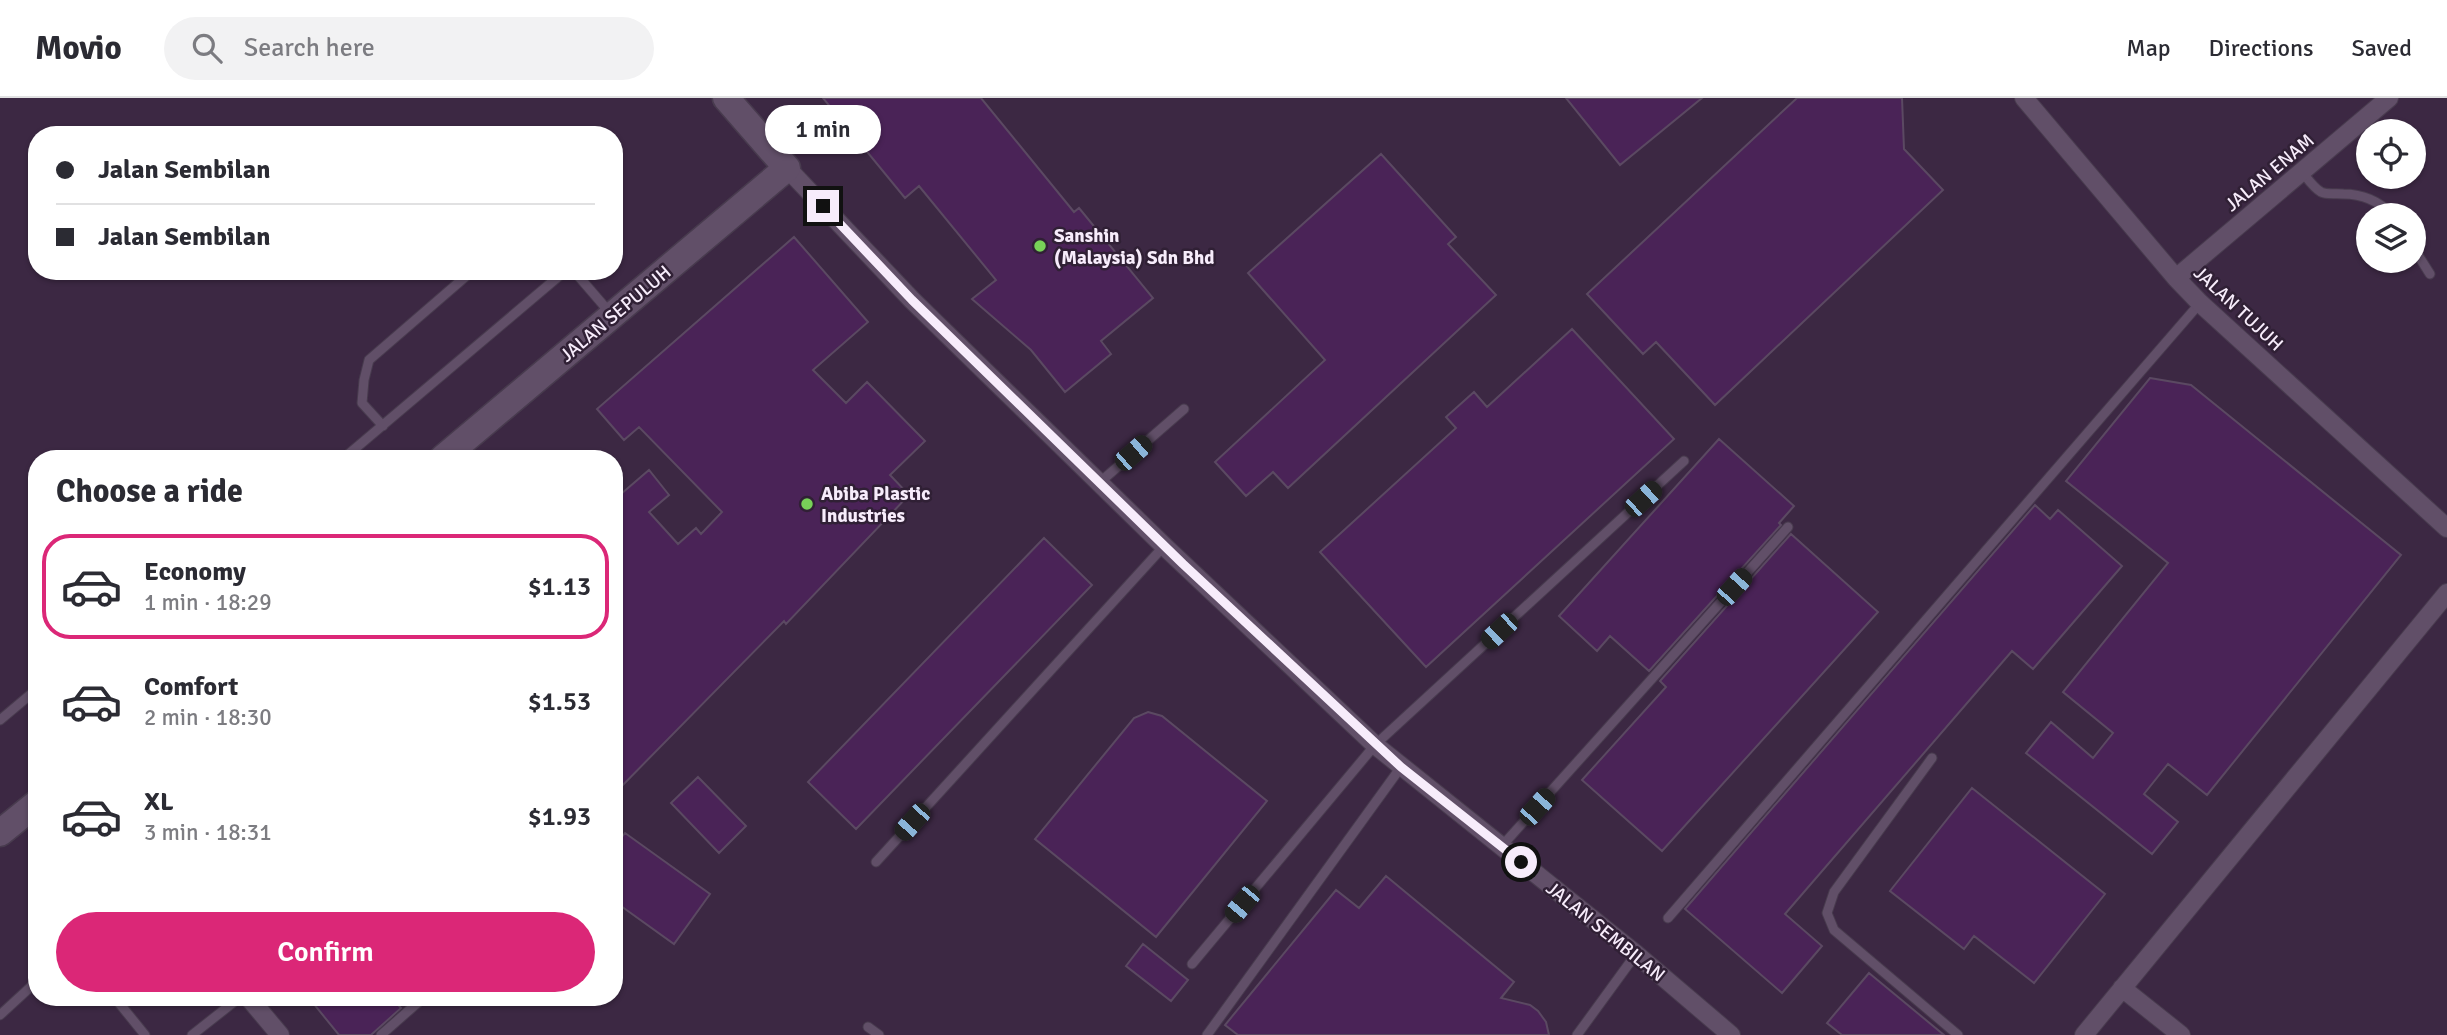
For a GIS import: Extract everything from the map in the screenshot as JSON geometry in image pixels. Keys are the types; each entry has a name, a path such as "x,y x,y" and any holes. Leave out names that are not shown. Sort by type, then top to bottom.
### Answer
{"main road":[{"name":"JALAN SEMBILAN","path":"726,98 788,168"},
{"name":"JALAN SEPULUH","path":"453,450 788,168"},
{"path":"0,833 28,810"}],"street":[{"name":"JALAN TUJUH","path":"2024,98 2200,303 2447,528"},
{"name":"JALAN ENAM","path":"2176,278 2389,98"},
{"name":"JALAN SEMBILAN","path":"788,168 912,300 1164,546 1375,745 1636,954 1731,1035"},
{"path":"2084,1035 2447,593"},
{"path":"2122,988 2181,1035"},
{"path":"256,1006 280,1035"}],"lane":[{"path":"2302,172 2319,191 2369,199 2378,203"},
{"path":"2426,268 2430,274"},
{"path":"383,426 362,403 363,380 369,360 462,280"},
{"path":"354,450 554,280"},
{"path":"582,280 612,316"},
{"path":"1668,918 2200,303"},
{"path":"1099,483 1184,409"},
{"path":"1192,964 1375,745 1684,461"},
{"path":"1501,847 1788,527"},
{"path":"876,862 1164,546"},
{"path":"0,720 28,697"},
{"path":"1932,758 1834,891 1827,913 1833,930 1958,1035"},
{"path":"1208,1035 1401,767"},
{"path":"1577,1035 1636,954"},
{"path":"0,1015 28,989"},
{"path":"121,1006 145,1035"},
{"path":"197,1033 229,1006"},
{"path":"381,1035 414,1006"},
{"path":"868,1027 879,1035"}],"shaded area":[{"path":"0,98 2447,98 2447,1035 0,1035"}],"building":[{"name":"Sanshin (Malaysia) Sdn Bhd","path":"823,98 981,98 1074,212 1079,208 1153,298 1101,341 1111,354 1065,392 1031,350 972,299 996,280 919,186 905,198"},
{"path":"1566,98 1702,98 1620,165"},
{"path":"1797,98 1902,98 1904,149 1943,190 1715,405 1656,342 1643,354 1587,294"},
{"path":"1381,154 1456,237 1448,244 1496,295 1288,488 1273,472 1246,496 1215,462 1325,360 1248,273"},
{"path":"794,237 868,322 813,370 846,403 867,382 925,441 890,475 909,495 786,624 784,621 623,785 623,492 649,470 669,495 649,512 678,544 696,528 701,534 722,512 639,427 624,440 597,409"},
{"path":"1572,329 1674,439 1426,667 1320,552 1456,428 1446,417 1474,392 1487,407"},
{"path":"2150,378 2191,385 2401,555 2207,795 2168,764 2144,794 2178,822 2152,854 2026,753 2051,722 2093,758 2113,733 2063,692 2168,563 2066,481"},
{"path":"1719,439 1794,506 1779,523 1781,525 1649,671 1610,636 1597,651 1559,616"},
{"path":"2035,505 2050,519 2058,510 2122,566 2033,669 2012,651 1785,914 1822,946 1782,993 1685,909"},
{"path":"1791,534 1878,612 1662,851 1582,780 1666,687 1660,681"},
{"path":"1044,538 1092,585 856,829 808,782"},
{"path":"1148,712 1162,716 1267,801 1156,937 1035,839 1134,718"},
{"path":"698,777 746,826 719,853 671,803"},
{"path":"1972,788 2105,894 2034,983 1974,936 1964,949 1890,891"},
{"path":"625,833 710,894 674,944 623,907"},
{"path":"1386,876 1514,982 1501,998 1530,1005 1538,1011 1546,1022 1549,1035 1238,1035 1225,1025 1336,890 1359,908"},
{"path":"1143,944 1188,980 1171,1001 1126,966"},
{"path":"1869,973 1944,1035 1842,1035 1827,1023"},
{"path":"315,1006 401,1008 371,1035 339,1035"}],"place":[{"name":"Sanshin (Malaysia) Sdn Bhd","path":"1040,246"},
{"name":"Abiba Plastic Industries","path":"807,504"}],"route":[{"path":"823,206 912,300 1183,564 1375,745 1521,862"}]}
